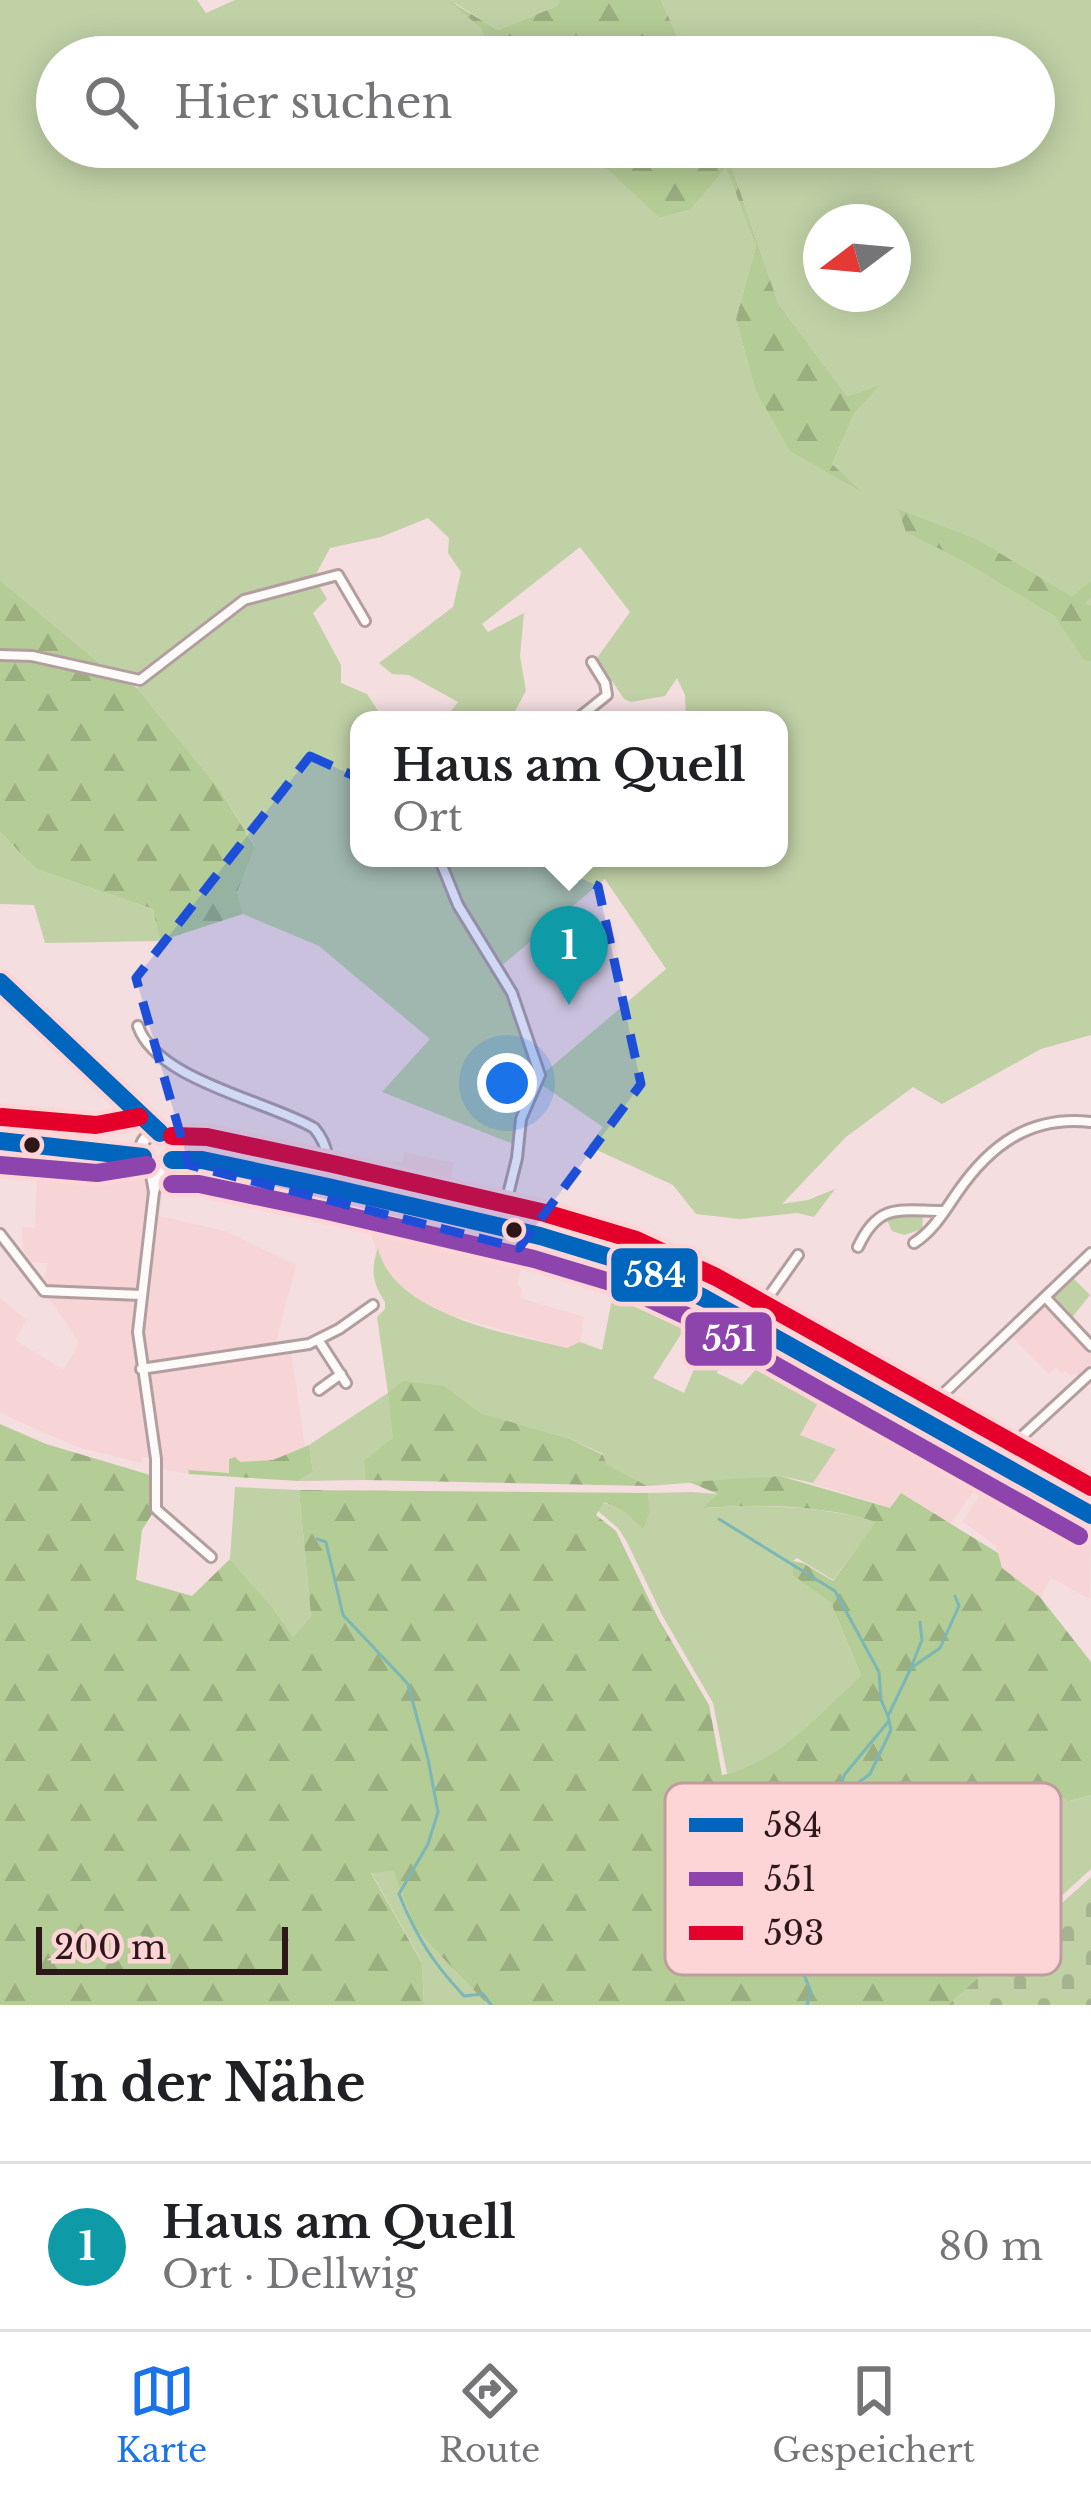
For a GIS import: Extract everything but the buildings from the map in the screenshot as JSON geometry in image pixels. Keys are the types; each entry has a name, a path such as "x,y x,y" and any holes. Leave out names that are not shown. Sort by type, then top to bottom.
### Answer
{"main road":[{"path":"0,982 170,1137 170,1158"},
{"path":"134,1109 146,1161"},
{"path":"98,1149 160,1132"},
{"path":"0,1141 98,1149 146,1161 202,1160 500,1227 628,1263 749,1323 1091,1514"}],"street":[{"path":"0,655 32,656 140,680 244,600 338,575 365,621"},
{"path":"587,711 607,695 592,662"},
{"path":"443,867 458,905 512,993 540,1076 521,1119 514,1175 500,1227"},
{"path":"138,1026 160,1054 196,1078 314,1128 323,1139 327,1158 322,1186"},
{"path":"914,1244 929,1232 983,1159 1012,1136 1051,1122 1091,1122"},
{"path":"170,1158 154,1192 138,1331 141,1369 156,1509 211,1557"},
{"path":"146,1161 154,1192"},
{"path":"858,1247 880,1214 945,1211"},
{"path":"0,1234 44,1291 141,1295"},
{"path":"918,1418 1091,1253"},
{"path":"749,1323 798,1255"},
{"path":"1046,1297 1091,1346"},
{"path":"141,1369 320,1341 373,1305"},
{"path":"319,1390 344,1378 320,1341"},
{"path":"998,1463 1091,1373"}],"highlighted area":[{"path":"310,756 598,886 641,1084 519,1248 189,1165 136,978"}],"shaded area":[{"path":"38,1150 167,1165 159,1216 225,1231 296,1265 276,1342 278,1354 291,1352 305,1446 273,1461 239,1463 230,1473 189,1470 189,1474 153,1467 150,1457 142,1457 141,1463 77,1447 0,1413 0,1298 26,1320 15,1340 64,1370 79,1342 51,1301 41,1297 48,1263 30,1262 23,1248 22,1227 35,1228"},
{"path":"333,1151 402,1162 404,1152 454,1163 451,1174 457,1207 344,1181"},
{"path":"377,1209 523,1242 516,1263 522,1265 517,1284 522,1289 520,1298 584,1317 580,1342 567,1349 428,1308 382,1269 372,1238"},
{"path":"1045,1304 1091,1353 1091,1366 1079,1377 1056,1368 1049,1374 1010,1335"},
{"path":"829,1383 987,1472 949,1526 902,1494 891,1508 813,1483 836,1449 799,1435"},
{"path":"997,1467 1091,1520 1090,1599 1051,1578 1040,1597 1002,1568 996,1546 963,1522"}],"green space":[{"path":"0,0 197,0 206,13 235,0 560,0 557,6 498,30 453,2 485,36 36,36 36,168 598,168 607,169 659,218 690,210 727,168 756,246 736,319 755,389 856,488 832,464 854,414 878,386 847,396 778,303 732,168 1055,168 1055,36 677,36 661,0 1091,0 1091,1035 1041,1049 942,1104 913,1087 846,1137 782,1204 835,1189 814,1217 797,1213 740,1219 696,1214 673,1185 588,1146 603,1127 542,1085 543,1074 666,969 605,879 501,966 456,900 445,867 788,867 788,711 686,711 677,678 665,696 624,699 597,658 630,612 580,547 482,624 488,632 524,613 520,656 526,691 515,711 451,711 458,702 409,675 392,674 379,663 453,607 461,572 448,553 449,538 428,518 381,537 330,548 315,576 238,600 139,677 109,671 0,580"},
{"path":"448,0 498,30 557,6 560,0 661,0 677,36 485,36"},
{"path":"598,168 725,168 690,210 659,218 607,169"},
{"path":"726,168 732,168 778,303 847,396 880,385 854,414 832,464 862,492 790,451 755,389 736,319 756,246"},
{"path":"898,509 978,540 1072,597 1091,581 1091,597 1085,603 1091,606 1091,661 1084,660 1055,616 906,532"},
{"path":"0,580 109,671 137,688 220,790 255,847 237,892 243,914 160,941 153,909 36,869 0,832"},
{"path":"316,581 327,599 313,613 341,665 341,683 367,694 378,711 350,711 350,867 442,867 510,994 531,1049 534,1080 516,1145 382,1092 430,1039 319,946 243,914 237,892 255,846 220,790 137,688 246,600"},
{"path":"0,832 36,869 153,909 160,941 45,943 34,905 0,904"},
{"path":"923,1214 922,1229 904,1235 892,1231 886,1218"},
{"path":"378,1248 388,1271 429,1305 486,1328 567,1348 580,1342 602,1350 619,1264 701,1303 653,1378 684,1393 700,1355 719,1365 717,1373 742,1385 773,1350 829,1383 800,1435 836,1449 813,1483 780,1476 647,1486 605,1464 603,1454 570,1439 479,1413 445,1386 388,1393 377,1317 385,1309 375,1283"},
{"path":"1071,1276 1090,1295 1070,1320 1051,1298"},
{"path":"403,1381 445,1386 480,1413 570,1439 647,1486 365,1480 364,1460 393,1438 388,1393"},
{"path":"388,1393 394,1438 364,1460 365,1480 298,1481 313,1472 309,1445"},
{"path":"0,1424 46,1444 150,1475 154,1511 142,1530 136,1580 192,1596 230,1559 293,1637 311,1616 299,1490 648,1493 650,1511 643,1529 625,1512 604,1502 596,1515 616,1531 658,1618 709,1705 722,1775 780,1748 861,1675 831,1603 793,1575 793,1561 833,1581 876,1522 791,1507 703,1508 718,1494 689,1482 780,1476 890,1508 901,1493 998,1553 1002,1568 1040,1597 1091,1662 1091,1795 1069,1801 1061,1798 1061,1783 665,1783 665,1975 983,1975 948,2005 488,2005 416,1930 393,1871 371,1873 422,1963 424,2005 0,2005"},
{"path":"309,1445 313,1472 298,1481 189,1474 188,1470 229,1473 229,1459 273,1460"},
{"path":"235,1487 299,1490 311,1616 293,1637 230,1559"},
{"path":"648,1493 719,1494 706,1508 792,1508 877,1522 833,1580 797,1558 793,1561 794,1575 831,1603 861,1675 783,1748 727,1774 713,1703 627,1542 597,1510 603,1502 625,1512 650,1512"},
{"path":"1061,1795 1070,1801 1091,1795 1091,1869 1061,1896"},
{"path":"393,1871 416,1930 488,2005 424,2005 422,1962 371,1872"},
{"path":"1091,1877 1091,2005 948,2005 982,1975 1061,1975 1061,1904"}],"waterway":[{"path":"719,1519 835,1591 879,1672 881,1700 888,1716"},
{"path":"317,1539 326,1542 343,1615 408,1684 428,1759 438,1812 428,1844 399,1894 443,1972 464,1996 483,1994 491,2005"},
{"path":"858,1783 870,1774 891,1730 888,1716 911,1668 940,1648 959,1606 955,1596"},
{"path":"912,1665 922,1640 920,1622"},
{"path":"841,1783 888,1722"},
{"path":"804,1975 811,1992 807,2005"}],"transit line":[{"name":"584","path":"0,982 160,1133"},
{"name":"593","path":"2,1117 96,1125 139,1117"},
{"name":"593","path":"172,1136 207,1137 333,1164 545,1213 636,1240 716,1277 1091,1487"},
{"name":"584","path":"0,1141 143,1157"},
{"name":"584","path":"172,1160 202,1160 328,1187 540,1236 629,1263 704,1298 1091,1515"},
{"name":"551","path":"0,1165 97,1173 147,1165"},
{"name":"551","path":"172,1184 199,1184 323,1210 534,1259 620,1285 693,1319 1079,1536"}],"place":[{"name":"Haus am Quell","path":"569,1005"}]}
